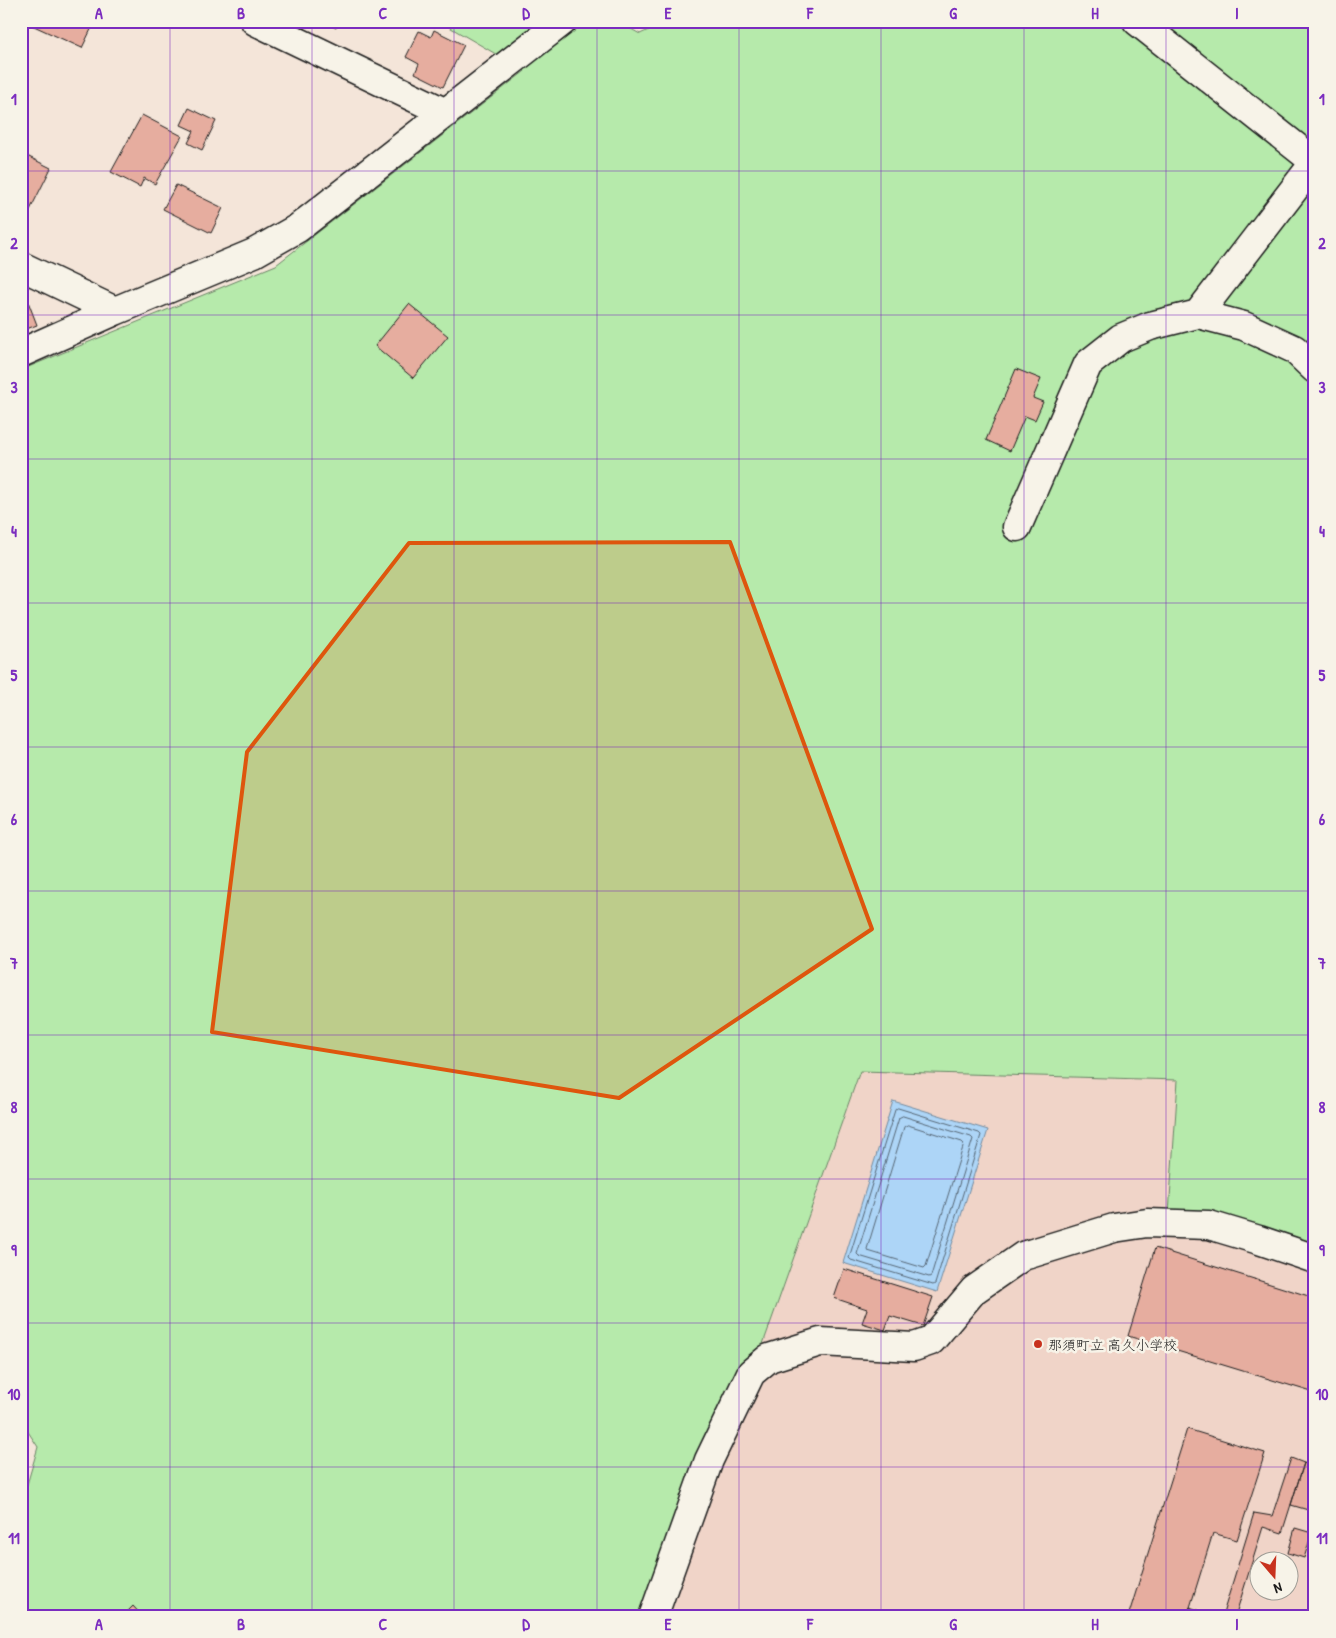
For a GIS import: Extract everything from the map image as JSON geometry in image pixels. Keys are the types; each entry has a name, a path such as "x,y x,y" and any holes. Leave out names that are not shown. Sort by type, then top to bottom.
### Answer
{"lane":[{"path":"255,21 446,113"},
{"path":"21,353 115,311 254,253 298,228 562,21"},
{"path":"1137,21 1315,162 1198,314"},
{"path":"21,266 115,311"},
{"path":"1016,527 1088,364 1121,338 1150,326 1198,314 1244,326 1294,349 1315,369"},
{"path":"653,1617 709,1460 752,1373 769,1358 820,1342 914,1348 930,1341 974,1290 1023,1256 1114,1228 1147,1223 1209,1225 1315,1259"}],"highlighted area":[{"path":"730,542 872,929 619,1098 212,1032 247,752 409,543"}],"shaded area":[{"name":"那須町立 高久小学校","path":"860,1071 1178,1080 1169,1213 1315,1265 1315,1617 666,1617"}],"green space":[{"path":"439,21 617,21 640,34 668,21 1315,21 1315,1265 1169,1213 1178,1080 860,1071 666,1617 21,1617 21,1505 38,1447 21,1421 21,370 276,265 525,71"}],"water":[{"path":"893,1101 988,1130 937,1292 843,1263"}],"building":[{"path":"23,21 95,21 82,48"},
{"path":"323,21 340,21 336,28"},
{"path":"434,30 464,45 443,87 415,73 419,64 406,57 419,31 431,37"},
{"path":"189,108 216,121 202,150 188,143 194,131 181,125"},
{"path":"142,115 182,136 155,184 144,178 140,187 111,172"},
{"path":"21,153 51,168 21,228"},
{"path":"176,185 223,208 211,233 163,209"},
{"path":"21,283 37,325 21,331"},
{"path":"409,304 448,336 413,378 375,346"},
{"path":"1016,369 1041,379 1033,398 1043,402 1035,420 1025,416 1010,451 986,440"},
{"path":"1155,1248 1315,1298 1315,1393 1128,1336"},
{"path":"844,1269 933,1297 923,1326 890,1316 885,1330 862,1323 867,1309 834,1298"},
{"path":"1187,1429 1265,1453 1237,1540 1213,1533 1187,1617 1128,1617"},
{"path":"1291,1458 1304,1463 1282,1533 1263,1527 1256,1550 1248,1550 1248,1575 1235,1617 1222,1617 1254,1513 1272,1516"},
{"path":"1304,1463 1315,1467 1315,1512 1291,1505"},
{"path":"1295,1528 1312,1533 1304,1558 1298,1556 1298,1550 1289,1550"},
{"path":"133,1606 143,1617 122,1617"},
{"path":"1190,1607 1216,1617 1187,1617"}],"place":[{"name":"那須町立 高久小学校","path":"1038,1344"}]}
